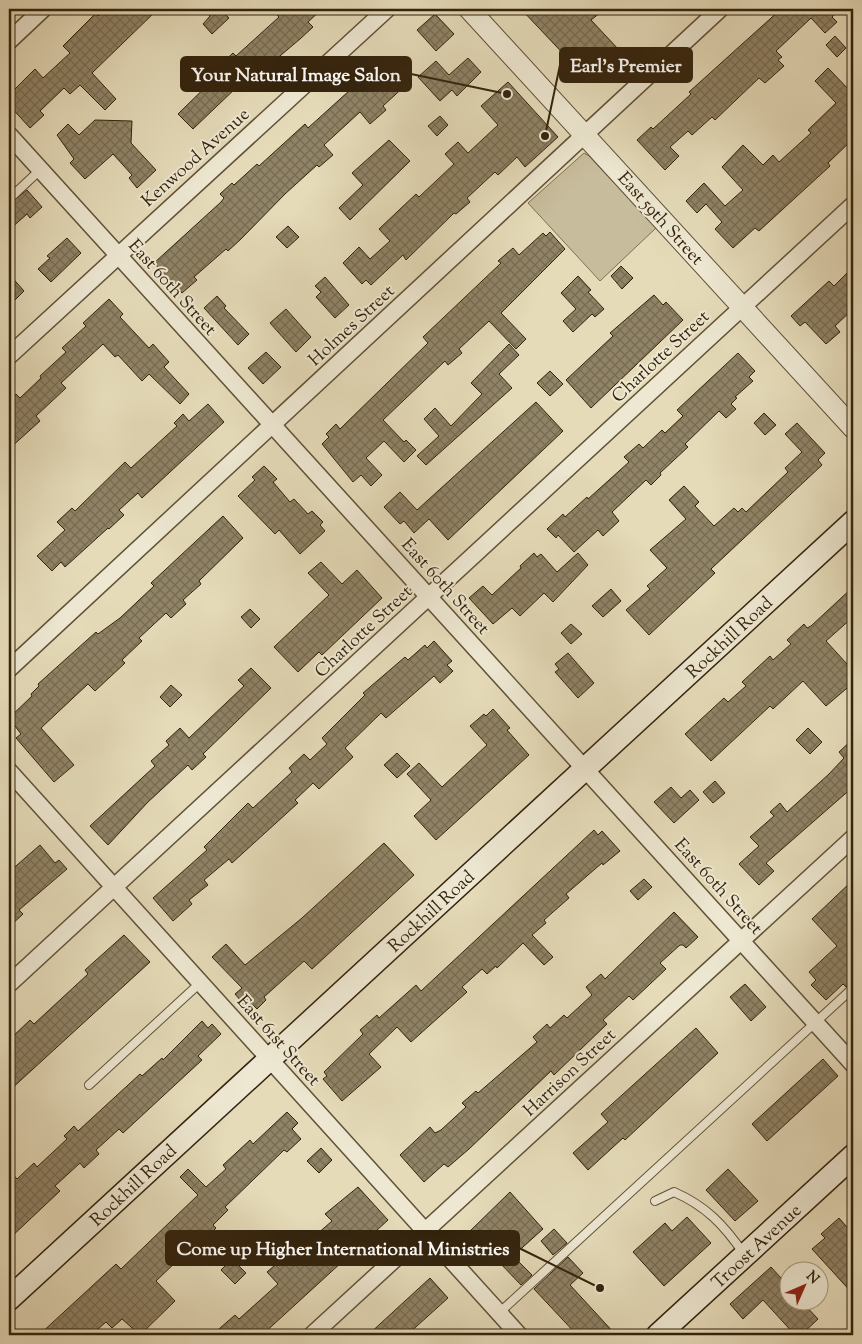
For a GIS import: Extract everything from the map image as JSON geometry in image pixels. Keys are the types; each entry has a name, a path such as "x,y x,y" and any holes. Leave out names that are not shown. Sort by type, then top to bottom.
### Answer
{"main road":[{"name":"Rockhill Road","path":"9,1299 853,522"},
{"name":"Troost Avenue","path":"658,1335 853,1156"}],"street":[{"path":"9,41 44,9"},
{"name":"Kenwood Avenue","path":"9,356 387,9"},
{"name":"East 59th Street","path":"469,9 853,428"},
{"name":"Holmes Street","path":"9,669 720,9"},
{"name":"East 60th Street","path":"9,136 586,768 853,1064"},
{"name":"Charlotte Street","path":"9,984 853,205"},
{"name":"East 61st Street","path":"9,771 519,1335"},
{"name":"Harrison Street","path":"312,1335 853,838"}],"lane":[{"path":"9,199 40,170"},
{"path":"89,1085 200,983"},
{"path":"498,1313 853,988"},
{"path":"655,1200 674,1192 698,1202 730,1234 745,1256"}],"shaded area":[{"path":"584,153 589,156 656,228 600,281 528,203"}],"building":[{"path":"106,9 158,9 92,73 116,99 105,110 80,85 70,94 64,88 40,111 44,115 30,128 9,105 9,95 35,69 43,78 70,53 63,46 96,13 98,16"},
{"path":"203,9 220,9 229,18 212,34 203,24 210,16"},
{"path":"271,9 322,9 308,22 313,27 255,77 257,79 243,92 238,86 193,129 178,114 223,70 219,66 233,53 236,56 279,17"},
{"path":"521,9 605,9 591,20 620,51 588,80"},
{"path":"781,9 840,9 832,17 837,22 825,33 811,18 776,51 782,57 778,60 784,66 765,83 759,78 715,120 712,117 692,135 688,131 670,147 679,156 665,170 637,140 651,127 653,129 691,94 689,92"},
{"path":"435,14 454,34 436,51 417,30"},
{"path":"835,36 846,48 837,57 826,45"},
{"path":"468,58 481,72 457,96 452,90 440,101 418,77 436,61 449,75"},
{"path":"393,67 408,83 383,106 386,110 370,124 360,112 324,145 333,155 319,167 317,165 228,251 226,249 194,277 197,280 182,293 154,263 221,202 224,198 220,194 232,183 234,185 257,164 259,166 305,124 308,128 360,81 368,90"},
{"path":"828,68 853,94 853,139 828,163 830,166 759,231 755,228 733,248 715,229 722,222 706,204 697,213 686,201 704,183 725,206 743,190 722,167 743,145 763,165 773,155 779,162 811,133 808,130 836,103 815,81"},
{"path":"508,82 558,137 525,167 517,157 498,175 495,172 467,198 470,202 456,214 454,213 406,260 403,255 371,285 366,280 362,284 343,263 359,247 370,259 390,241 379,229 416,194 419,197 454,164 445,154 458,142 468,153 498,125 481,106"},
{"path":"440,116 448,125 437,136 428,126"},
{"path":"95,120 132,121 131,143 156,170 137,188 129,178 132,175 113,154 85,179 70,163 74,159 57,135 68,124 79,135"},
{"path":"389,140 410,161 350,220 339,208 363,185 352,173"},
{"path":"27,190 42,207 30,218 27,214 9,230 9,204"},
{"path":"288,226 299,237 287,248 276,237"},
{"path":"550,232 565,249 501,313 526,339 516,349 489,321 459,349 462,353 448,365 445,361 383,420 404,442 406,440 416,450 404,462 384,441 366,458 382,475 371,486 361,475 353,482 322,444 329,437 326,434 336,424 340,429 428,343 423,337 501,263 498,261 513,248 519,255 543,233 546,236"},
{"path":"67,238 81,253 51,282 38,269 50,258 47,256"},
{"path":"621,266 633,278 622,289 611,276"},
{"path":"853,267 853,309 835,326 840,332 826,344 805,322 800,326 791,316 829,281 834,286"},
{"path":"9,274 24,291 9,306"},
{"path":"578,276 591,290 588,292 604,309 595,317 592,314 573,332 563,321 576,309 561,293"},
{"path":"325,277 349,305 335,318 316,297 321,292 315,286"},
{"path":"654,295 663,305 666,302 683,320 591,408 566,380 613,336 610,333"},
{"path":"217,296 226,306 224,308 249,334 238,345 204,308"},
{"path":"109,299 123,314 120,317 149,348 153,344 169,362 164,367 189,394 180,404 149,374 142,381 118,355 115,357 103,344 61,383 66,388 36,416 40,421 9,449 9,401 16,394 20,398 41,378 40,376 66,352 62,348 86,326 83,323"},
{"path":"286,309 311,337 296,352 270,323"},
{"path":"509,344 519,355 499,374 512,388 426,465 417,456 439,436 424,419 435,408 451,426 482,394 471,383"},
{"path":"266,352 281,367 263,384 248,368"},
{"path":"738,353 755,371 749,377 753,381 735,397 737,398 731,404 736,409 726,418 719,411 685,444 688,447 660,473 661,475 651,485 646,480 612,512 619,521 603,536 598,530 574,552 558,535 556,538 547,529 563,514 565,517 587,497 588,499 629,462 624,457 639,444 643,448 662,430 665,433 683,416 677,410"},
{"path":"550,371 563,384 550,396 537,383"},
{"path":"536,402 563,431 448,540 429,519 414,533 404,521 400,524 384,507 400,492 417,510"},
{"path":"208,404 224,422 142,498 138,493 119,510 124,515 109,529 65,567 61,562 52,571 37,556 65,530 57,522 72,508 75,511 125,462 131,468 177,426 174,423 183,414 189,421"},
{"path":"764,413 776,425 765,435 754,423"},
{"path":"797,423 825,453 818,460 822,465 711,569 715,573 649,635 626,610 650,589 647,586 667,568 650,550 686,519 669,500 684,486 699,502 695,506 714,526 734,508 738,512 742,508 746,512 788,472 785,468 802,452 785,434"},
{"path":"264,466 277,479 273,482 290,502 294,499 308,514 312,511 323,522 320,525 325,531 300,554 279,530 275,534 238,496 255,480 252,477"},
{"path":"223,516 243,538 199,581 201,584 183,600 186,604 171,618 166,613 139,638 142,641 122,660 125,663 95,691 88,684 41,728 74,765 54,782 16,738 21,734 9,718 32,696 31,694 39,686 38,684 96,632 98,634 120,618 154,586 151,583"},
{"path":"534,553 537,557 541,554 557,572 578,553 588,565 553,602 544,593 520,616 512,608 493,624 469,598 483,586 492,595"},
{"path":"321,562 342,584 357,570 382,598 322,655 319,652 298,672 274,647 329,595 308,573"},
{"path":"853,587 853,617 826,641 847,664 853,658 853,683 826,706 803,681 773,709 770,706 711,761 685,734 724,698 728,702 746,686 742,682 770,656 773,660 791,644 787,640 804,624 807,628 811,626"},
{"path":"611,589 621,601 603,617 592,606"},
{"path":"250,609 260,619 251,628 241,617"},
{"path":"571,624 582,634 571,644 561,633"},
{"path":"434,641 452,661 447,665 453,671 440,683 434,676 386,718 381,713 345,748 353,757 319,789 313,783 295,800 298,803 232,863 229,859 204,880 208,885 189,900 192,904 173,921 153,898 207,850 204,847 248,803 253,808 292,772 289,768 304,754 310,760 327,744 322,738 365,695 363,693 405,657 408,660 425,645 427,648"},
{"path":"568,653 594,683 578,698 555,672 559,669 555,664"},
{"path":"251,668 271,688 203,754 206,757 192,770 188,765 148,802 108,845 90,826 155,766 151,761 169,745 166,741 180,728 189,738 244,686 238,680"},
{"path":"171,685 182,695 170,707 160,697"},
{"path":"493,709 510,728 507,730 529,755 436,840 414,816 431,800 407,774 419,763 442,787 487,745 470,726"},
{"path":"808,728 822,742 810,754 796,740"},
{"path":"853,739 853,787 766,863 774,871 759,885 739,864 759,846 750,837 774,816 770,812 780,803 787,812 829,774 844,758 839,752"},
{"path":"397,753 410,766 397,778 384,765"},
{"path":"715,781 725,793 713,803 703,792"},
{"path":"671,787 681,798 690,790 699,800 674,823 654,802"},
{"path":"594,830 598,835 602,831 620,851 603,865 602,863 566,894 569,898 544,920 546,923 532,935 553,957 544,965 523,943 497,968 496,966 487,974 482,969 462,987 467,992 411,1042 397,1027 369,1054 381,1067 342,1101 323,1079 327,1076 324,1072 363,1034 360,1030 377,1015 379,1018 416,985 421,991"},
{"path":"384,843 414,875 312,969 304,961 264,997 266,1000 257,1009 253,1005 248,1009 235,994 242,988 212,957 226,944 245,965 302,918"},
{"path":"40,845 55,863 59,860 67,869 19,910 23,914 9,927 9,872"},
{"path":"644,879 652,887 638,900 630,891"},
{"path":"853,880 853,980 846,987 843,984 826,1000 811,985 816,980 809,972 837,946 812,919"},
{"path":"674,912 698,937 686,948 680,945 660,963 666,969 633,1000 629,996 603,1020 607,1024 554,1075 551,1071 469,1149 448,1167 444,1164 424,1182 400,1155 430,1127 435,1133 441,1130 466,1107 462,1103 476,1091 478,1093 537,1042 533,1037 547,1024 550,1028 564,1015 567,1018 592,995 586,987 601,974 605,979"},
{"path":"124,935 150,962 9,1091 9,1040 30,1020 34,1024 88,974 85,970"},
{"path":"745,984 766,1007 751,1021 730,997"},
{"path":"202,1021 208,1028 212,1024 221,1034 198,1056 202,1060 123,1133 119,1129 96,1150 99,1154 84,1168 80,1163 55,1186 60,1191 9,1239 9,1170 17,1179 34,1163 37,1167 67,1139 64,1136 74,1126 78,1131 140,1074 142,1076 162,1058 163,1060"},
{"path":"696,1028 718,1053 625,1140 623,1138 588,1170 573,1153 608,1122 601,1114"},
{"path":"823,1059 838,1076 767,1141 752,1124"},
{"path":"287,1112 298,1123 292,1129 301,1139 287,1152 284,1150 225,1207 228,1210 213,1225 216,1228 214,1230 220,1237 208,1247 200,1239 156,1281 175,1301 140,1335 122,1319 112,1328 106,1322 91,1335 39,1335 116,1264 121,1269 198,1195 180,1177 188,1169 206,1187 226,1169 223,1165 250,1140 253,1144"},
{"path":"321,1148 332,1160 319,1173 307,1161"},
{"path":"728,1169 758,1201 735,1221 706,1190"},
{"path":"358,1187 388,1220 262,1335 212,1335 235,1315 239,1319 278,1284 267,1272 281,1260 284,1263 332,1221 325,1214"},
{"path":"510,1192 543,1229 513,1256 532,1275 521,1285 499,1262 497,1264 468,1233"},
{"path":"687,1217 711,1243 664,1286 633,1252 665,1223 672,1231"},
{"path":"839,1218 853,1234 853,1294 830,1269 830,1262 824,1262 812,1249 825,1238 821,1234"},
{"path":"554,1229 567,1243 553,1255 541,1241"},
{"path":"568,1257 583,1273 570,1285 616,1335 577,1335 534,1289"},
{"path":"232,1259 246,1273 235,1284 221,1270"},
{"path":"771,1267 780,1277 780,1312 811,1312 818,1319 801,1335 795,1335 763,1300 743,1319 730,1304"},
{"path":"430,1278 448,1298 407,1335 368,1335"}],"place":[{"name":"Your Natural Image Salon","path":"507,94"},
{"name":"Earl's Premier","path":"545,136"},
{"name":"Come up Higher International Ministries","path":"600,1288"}]}
